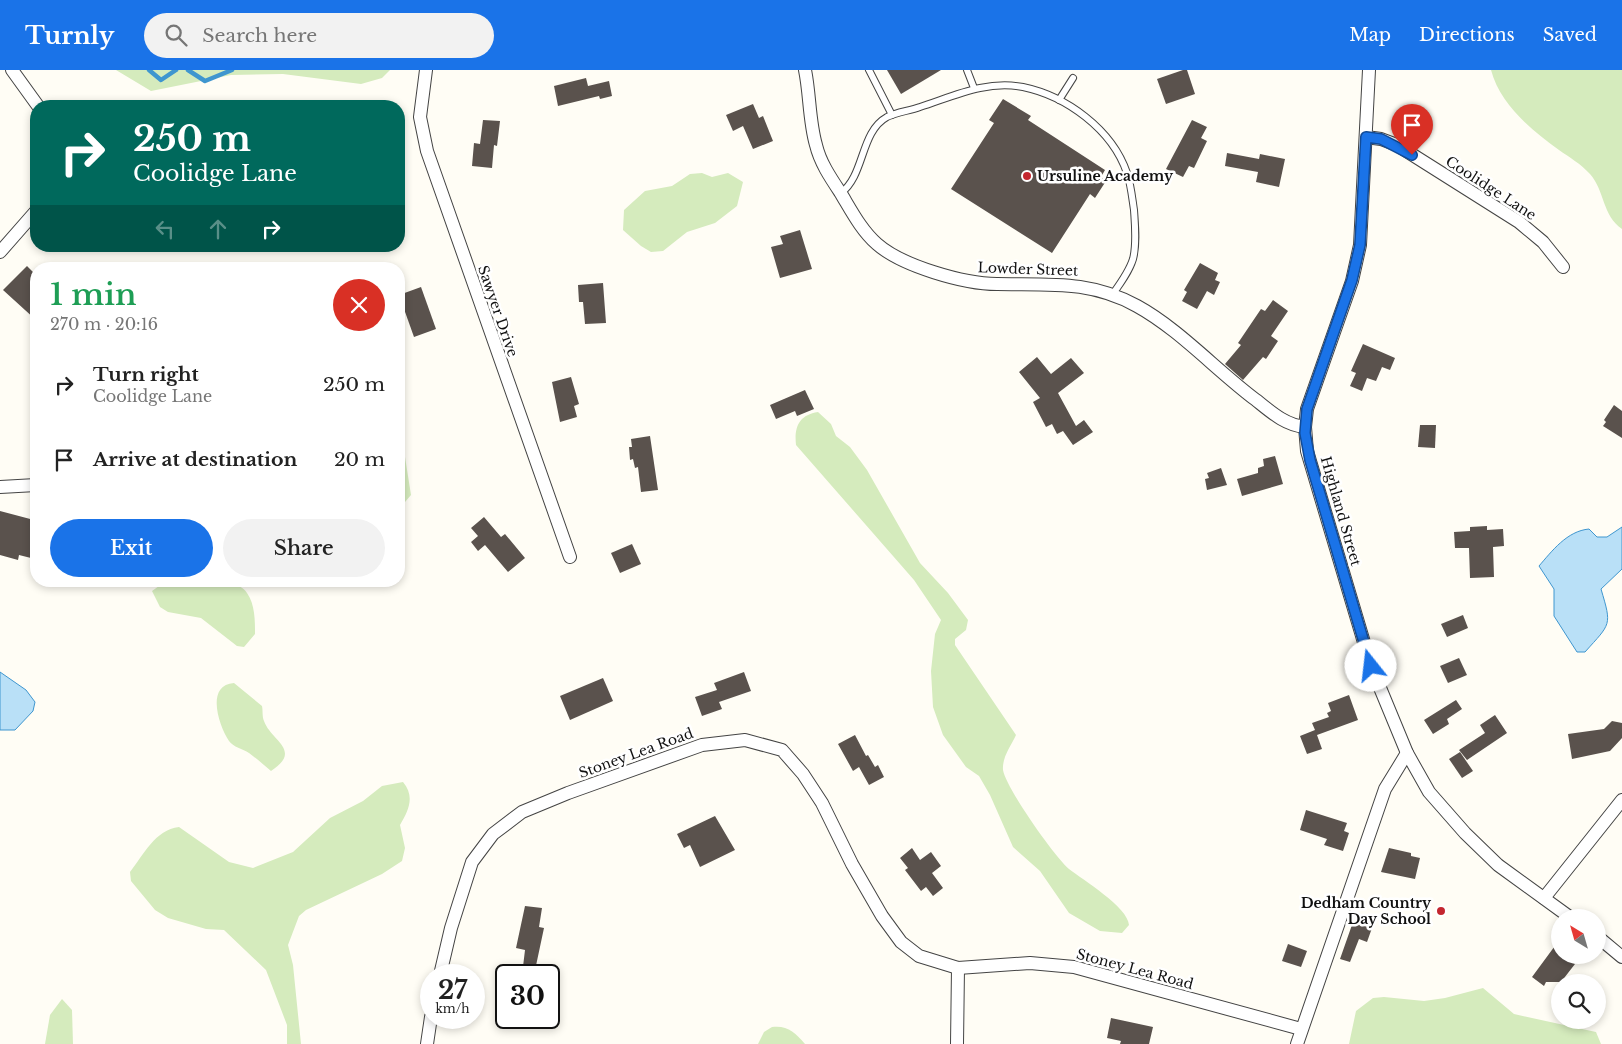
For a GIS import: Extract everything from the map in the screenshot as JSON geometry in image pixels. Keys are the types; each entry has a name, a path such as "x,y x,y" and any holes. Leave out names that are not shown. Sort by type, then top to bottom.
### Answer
{"street":[{"path":"12,70 34,100"},
{"name":"Sawyer Drive","path":"426,70 420,117 427,151 570,558"},
{"name":"Lowder Street","path":"805,70 815,143 824,167 862,228 881,248 941,274 980,283 1070,284 1112,295 1136,305 1157,318 1226,378 1281,419 1293,425 1305,427"},
{"name":"Highland Street","path":"1369,70 1363,214 1358,258 1310,400 1305,427 1310,460 1371,666 1407,753 1429,792 1465,834 1498,865 1558,909"},
{"name":"Coolidge Lane","path":"1366,137 1381,139 1397,146 1519,222 1543,242 1563,267"},
{"path":"0,252 30,218"},
{"path":"0,487 30,485"},
{"name":"Stoney Lea Road","path":"442,964 450,928 472,862 493,834 522,812 568,793 702,745 745,740 782,750 803,774 822,803 852,864 882,916 901,942 919,956 958,968 1030,963 1074,966 1301,1029"},
{"path":"1297,1044 1385,789 1407,753"},
{"path":"1544,898 1622,800"},
{"path":"1606,943 1622,956"},
{"path":"957,1044 958,968"},
{"path":"427,1044 429,1029"}],"lane":[{"path":"869,70 892,115"},
{"path":"967,70 974,88"},
{"path":"1059,100 1073,78"},
{"path":"841,193 852,181 875,130 882,120 892,115 974,88 1022,87 1059,100 1075,110 1104,134 1122,161 1128,177 1135,223 1133,257 1128,272 1112,295"}],"green space":[{"path":"116,70 390,70 382,78 361,84 283,74 231,75 151,91"},
{"path":"1491,70 1622,70 1622,229 1611,217 1599,188 1590,174 1538,134 1518,115 1501,94"},
{"path":"702,173 712,177 728,173 743,182 737,206 715,223 687,232 663,251 651,252 623,230 624,210 645,191 672,186 690,174"},
{"path":"818,412 831,424 836,436 850,447 867,470 920,563 948,593 968,620 966,630 955,639 955,645 1016,735 1003,765 1006,779 1032,821 1062,862 1104,894 1121,910 1127,918 1129,925 1122,933 1100,931 1069,913 1040,871 1013,847 990,795 979,776 966,767 943,735 933,707 931,671 935,634 941,620 914,580 796,445 796,433 799,423 806,416"},
{"path":"405,457 411,495 405,502"},
{"path":"158,587 241,587 252,602 255,634 244,647 237,646 201,618 168,612 160,607 152,591"},
{"path":"234,683 262,706 264,721 285,751 280,764 271,771 249,753 231,743 221,726 217,698 225,685"},
{"path":"403,782 407,787 410,798 406,814 400,825 405,848 402,861 382,874 306,910 299,916 288,945 293,965 301,1044 287,1044 287,1025 266,970 224,930 206,929 168,918 155,910 131,881 130,872 145,851 157,838 171,829 179,827 229,862 253,868 293,852 330,818 363,801 382,786"},
{"path":"1483,988 1514,1014 1551,1022 1551,1029 1582,1029 1596,1032 1601,1044 1349,1044 1356,1011 1373,998 1384,997 1424,1001 1445,998"},
{"path":"62,999 72,1010 73,1044 45,1044 50,1015"},
{"path":"772,1027 782,1027 790,1030 805,1044 758,1044 764,1032"}],"water":[{"path":"1622,527 1622,569 1601,589 1607,610 1607,624 1585,652 1577,652 1554,616 1554,589 1539,566 1561,543 1574,534 1589,529 1597,537 1607,537"},
{"path":"0,672 26,690 35,702 33,711 15,730 0,730"}],"building":[{"path":"887,70 941,70 901,94"},
{"path":"1187,70 1195,94 1166,104 1157,79"},
{"path":"586,78 588,86 609,81 612,96 600,99 599,96 558,106 554,86"},
{"path":"1003,99 1031,116 1028,120 1105,170 1101,177 1106,181 1095,198 1090,194 1052,253 951,189 994,123 989,120"},
{"path":"753,104 759,118 763,116 773,141 753,149 743,126 733,131 726,115"},
{"path":"483,120 500,121 497,146 494,145 492,168 472,166 474,143 480,144"},
{"path":"1192,120 1207,127 1201,138 1207,141 1194,168 1189,166 1183,177 1166,169"},
{"path":"1227,153 1259,159 1260,154 1285,159 1279,187 1256,182 1258,172 1225,166"},
{"path":"800,230 812,269 780,278 771,247 783,244 780,236"},
{"path":"1200,263 1218,273 1215,280 1220,282 1214,295 1207,291 1197,309 1182,301 1187,292 1184,290"},
{"path":"27,266 30,269 30,315 3,290"},
{"path":"603,283 606,323 585,324 583,302 579,302 578,285"},
{"path":"421,287 436,329 414,337 405,312 405,293"},
{"path":"1273,300 1288,311 1271,336 1278,341 1266,359 1263,357 1243,380 1225,364 1241,345 1238,343 1261,309 1265,311"},
{"path":"1363,344 1395,358 1390,370 1382,367 1376,381 1367,378 1362,391 1350,386 1356,373 1351,371"},
{"path":"1037,357 1051,374 1071,358 1084,373 1058,393 1076,426 1084,420 1093,432 1073,445 1063,431 1057,434 1052,424 1046,427 1033,402 1040,398 1019,372"},
{"path":"571,377 579,404 574,406 577,417 560,422 552,382"},
{"path":"805,390 814,409 797,416 795,411 776,419 770,405"},
{"path":"1614,405 1622,411 1622,438 1603,426 1606,422 1604,420"},
{"path":"1420,425 1436,425 1435,448 1418,447"},
{"path":"650,436 658,490 641,492 638,467 635,468 633,459 630,460 629,447 632,447 631,439"},
{"path":"1275,456 1283,484 1242,496 1237,479 1258,473 1258,468 1264,466 1263,459"},
{"path":"1221,468 1227,485 1207,490 1205,479 1209,478 1207,473"},
{"path":"0,511 30,519 30,558 19,555 18,560 0,555"},
{"path":"484,517 501,537 505,534 525,558 508,572 485,545 478,551 471,542 478,536 471,528"},
{"path":"1487,526 1487,530 1503,529 1504,546 1493,547 1494,577 1470,578 1469,548 1455,548 1454,532 1470,531 1470,527"},
{"path":"632,544 641,564 620,573 611,553"},
{"path":"1463,615 1468,628 1447,637 1441,624"},
{"path":"1459,658 1467,675 1448,683 1440,666"},
{"path":"744,672 751,691 719,702 722,709 702,716 695,697 717,690 714,683"},
{"path":"603,678 613,701 570,720 560,696"},
{"path":"1349,695 1358,720 1317,735 1322,749 1307,754 1300,736 1315,730 1312,723 1329,717 1327,713 1331,711 1328,703"},
{"path":"1456,700 1462,709 1447,719 1449,724 1433,734 1424,720"},
{"path":"1495,715 1507,733 1467,760 1459,750 1485,733 1480,725"},
{"path":"1612,721 1622,723 1622,738 1610,751 1572,759 1568,734 1604,729"},
{"path":"855,735 866,756 868,755 875,767 878,765 884,777 869,785 859,767 853,771 838,744"},
{"path":"1460,752 1473,771 1462,778 1449,759"},
{"path":"1306,810 1347,823 1344,831 1349,833 1343,851 1324,845 1327,839 1300,830"},
{"path":"715,816 735,850 700,867 690,845 684,848 677,834"},
{"path":"912,848 920,860 931,852 941,866 932,873 943,888 933,896 926,887 921,891 905,870 908,868 900,858"},
{"path":"1389,848 1411,853 1411,856 1420,858 1415,879 1381,872"},
{"path":"525,906 542,908 539,927 544,928 536,964 523,964 525,950 516,948"},
{"path":"1353,922 1372,928 1367,942 1359,939 1350,962 1340,959"},
{"path":"1288,944 1307,951 1301,967 1282,961"},
{"path":"1551,951 1551,964 1575,964 1567,974 1551,974 1551,982 1546,982 1544,986 1532,977"},
{"path":"1111,1018 1153,1027 1149,1044 1120,1044 1121,1041 1107,1038"}],"waterway":[{"path":"149,70 161,80 176,70"},
{"path":"188,70 205,81 232,70"}],"place":[{"name":"Ursuline Academy","path":"1027,176"},
{"name":"Dedham Country Day School","path":"1441,911"}],"route":[{"path":"1371,666 1310,460 1305,427 1307,409 1358,258 1362,231 1366,137 1381,139 1412,155"}]}
